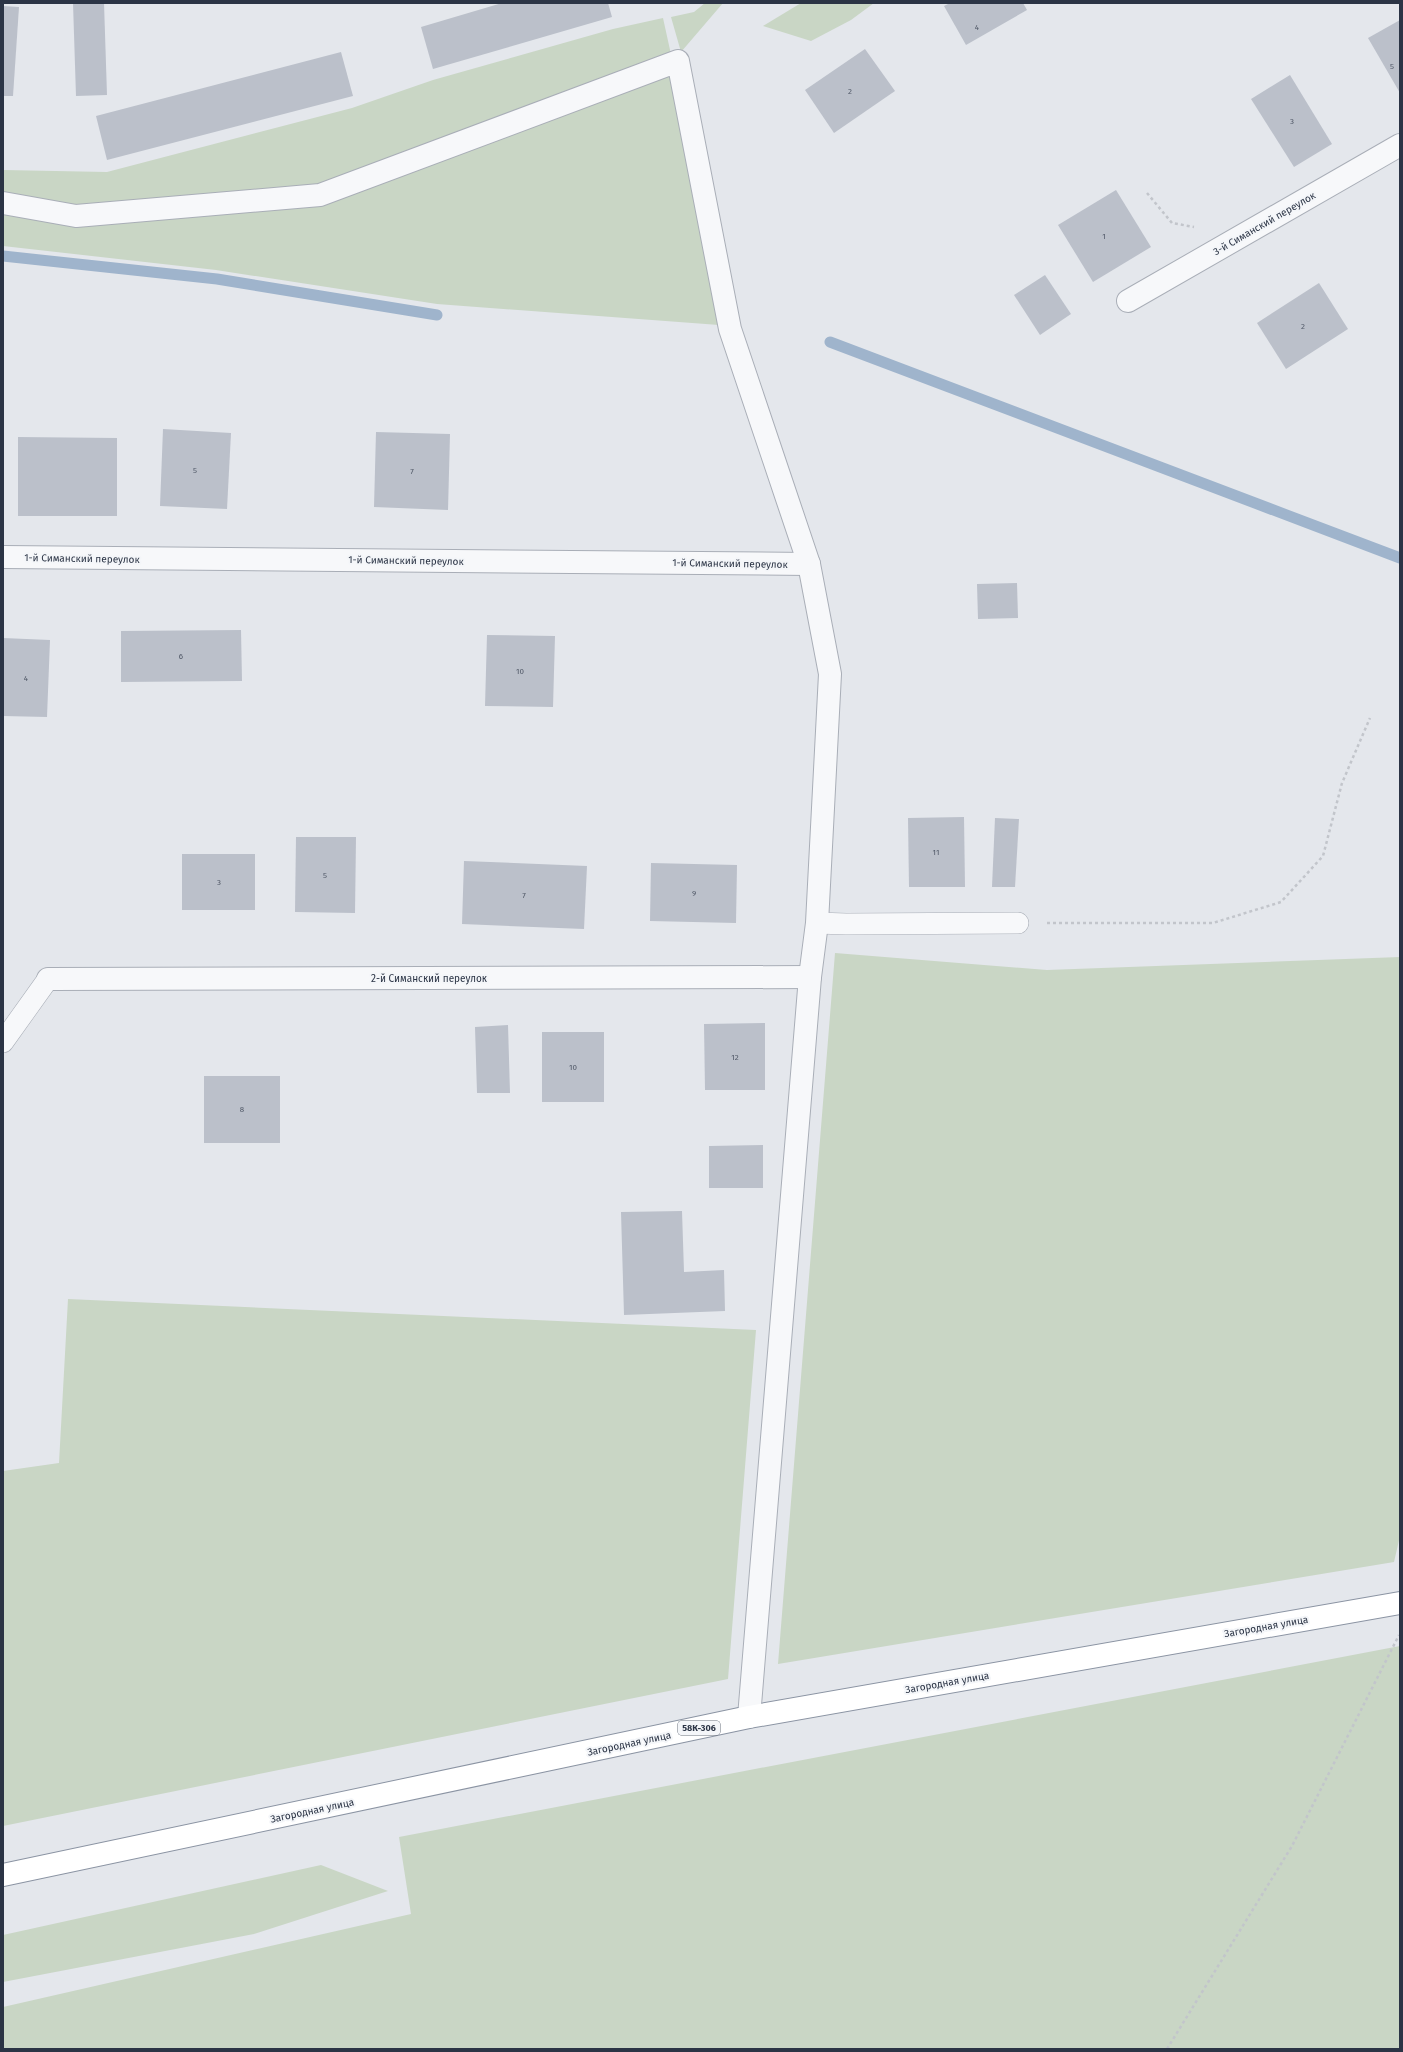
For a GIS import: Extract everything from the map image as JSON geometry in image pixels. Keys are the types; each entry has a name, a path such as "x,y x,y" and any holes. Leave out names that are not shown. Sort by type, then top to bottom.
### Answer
{"highway":[{"name":"Загородная улица","path":"3,1875 749,1717 1400,1603"}],"street":[{"path":"3,203 76,216 320,195 678,61 730,329 809,564 830,674 817,923 810,977 749,1717"},
{"name":"3-й Симанский переулок","path":"1128,301 1400,145"},
{"name":"1-й Симанский переулок","path":"3,557 809,564"},
{"name":"2-й Симанский переулок","path":"48,979 810,977"}],"lane":[{"path":"817,923 1018,923"},
{"path":"3,1042 48,979"}],"path":[{"path":"1147,193 1172,223 1244,235"},
{"path":"1018,923 1213,923 1281,902 1323,856 1342,783 1370,718"},
{"path":"1167,2049 1292,1846 1400,1633"}],"green space":[{"path":"705,3 723,3 681,52 671,17 694,12"},
{"path":"801,3 874,3 851,20 811,41 763,26"},
{"path":"663,18 672,59 319,188 77,211 3,199 3,170 107,172 352,108 433,80 613,29"},
{"path":"671,73 719,325 437,304 216,270 3,246 3,211 320,204"},
{"path":"835,953 1047,970 1400,957 1400,1536 1394,1562 778,1664"},
{"path":"68,1299 756,1330 728,1679 3,1826 3,1471 59,1463"},
{"path":"1400,1646 1400,2049 3,2049 3,2007 411,1914 399,1837"},
{"path":"321,1865 388,1891 254,1934 3,1982 3,1935"}],"building":[{"path":"73,3 104,3 107,95 76,96"},
{"path":"502,3 608,3 612,17 433,69 421,27"},
{"path":"950,3 1023,3 1027,10 966,45 944,6"},
{"path":"3,6 19,7 13,96 3,96"},
{"path":"1400,20 1400,93 1368,38"},
{"path":"865,49 895,91 834,133 805,90"},
{"path":"341,52 353,96 107,160 96,116"},
{"path":"1290,75 1332,144 1294,167 1251,99"},
{"path":"1116,190 1151,247 1093,282 1058,225"},
{"path":"1045,275 1071,314 1040,335 1014,295"},
{"path":"1319,283 1348,329 1286,369 1257,323"},
{"path":"163,429 231,433 227,509 160,506"},
{"path":"376,432 450,434 448,510 374,507"},
{"path":"18,437 117,438 117,516 18,516"},
{"path":"1017,583 1018,618 978,619 977,584"},
{"path":"241,630 242,681 121,682 121,631"},
{"path":"487,635 555,636 553,707 485,706"},
{"path":"3,638 50,640 47,717 3,716"},
{"path":"964,817 965,887 909,887 908,818"},
{"path":"995,818 1019,819 1015,887 992,887"},
{"path":"296,837 356,837 355,913 295,912"},
{"path":"182,854 255,854 255,910 182,910"},
{"path":"464,861 587,866 584,929 462,924"},
{"path":"651,863 737,865 736,923 650,921"},
{"path":"765,1023 765,1090 705,1090 704,1024"},
{"path":"508,1025 510,1093 477,1093 475,1027"},
{"path":"542,1032 604,1032 604,1102 542,1102"},
{"path":"204,1076 280,1076 280,1143 204,1143"},
{"path":"763,1145 763,1188 709,1188 709,1146"},
{"path":"682,1211 684,1272 724,1270 725,1311 624,1315 621,1212"}],"waterway":[{"path":"3,256 217,279 437,315"},
{"path":"830,342 1400,558"}]}
